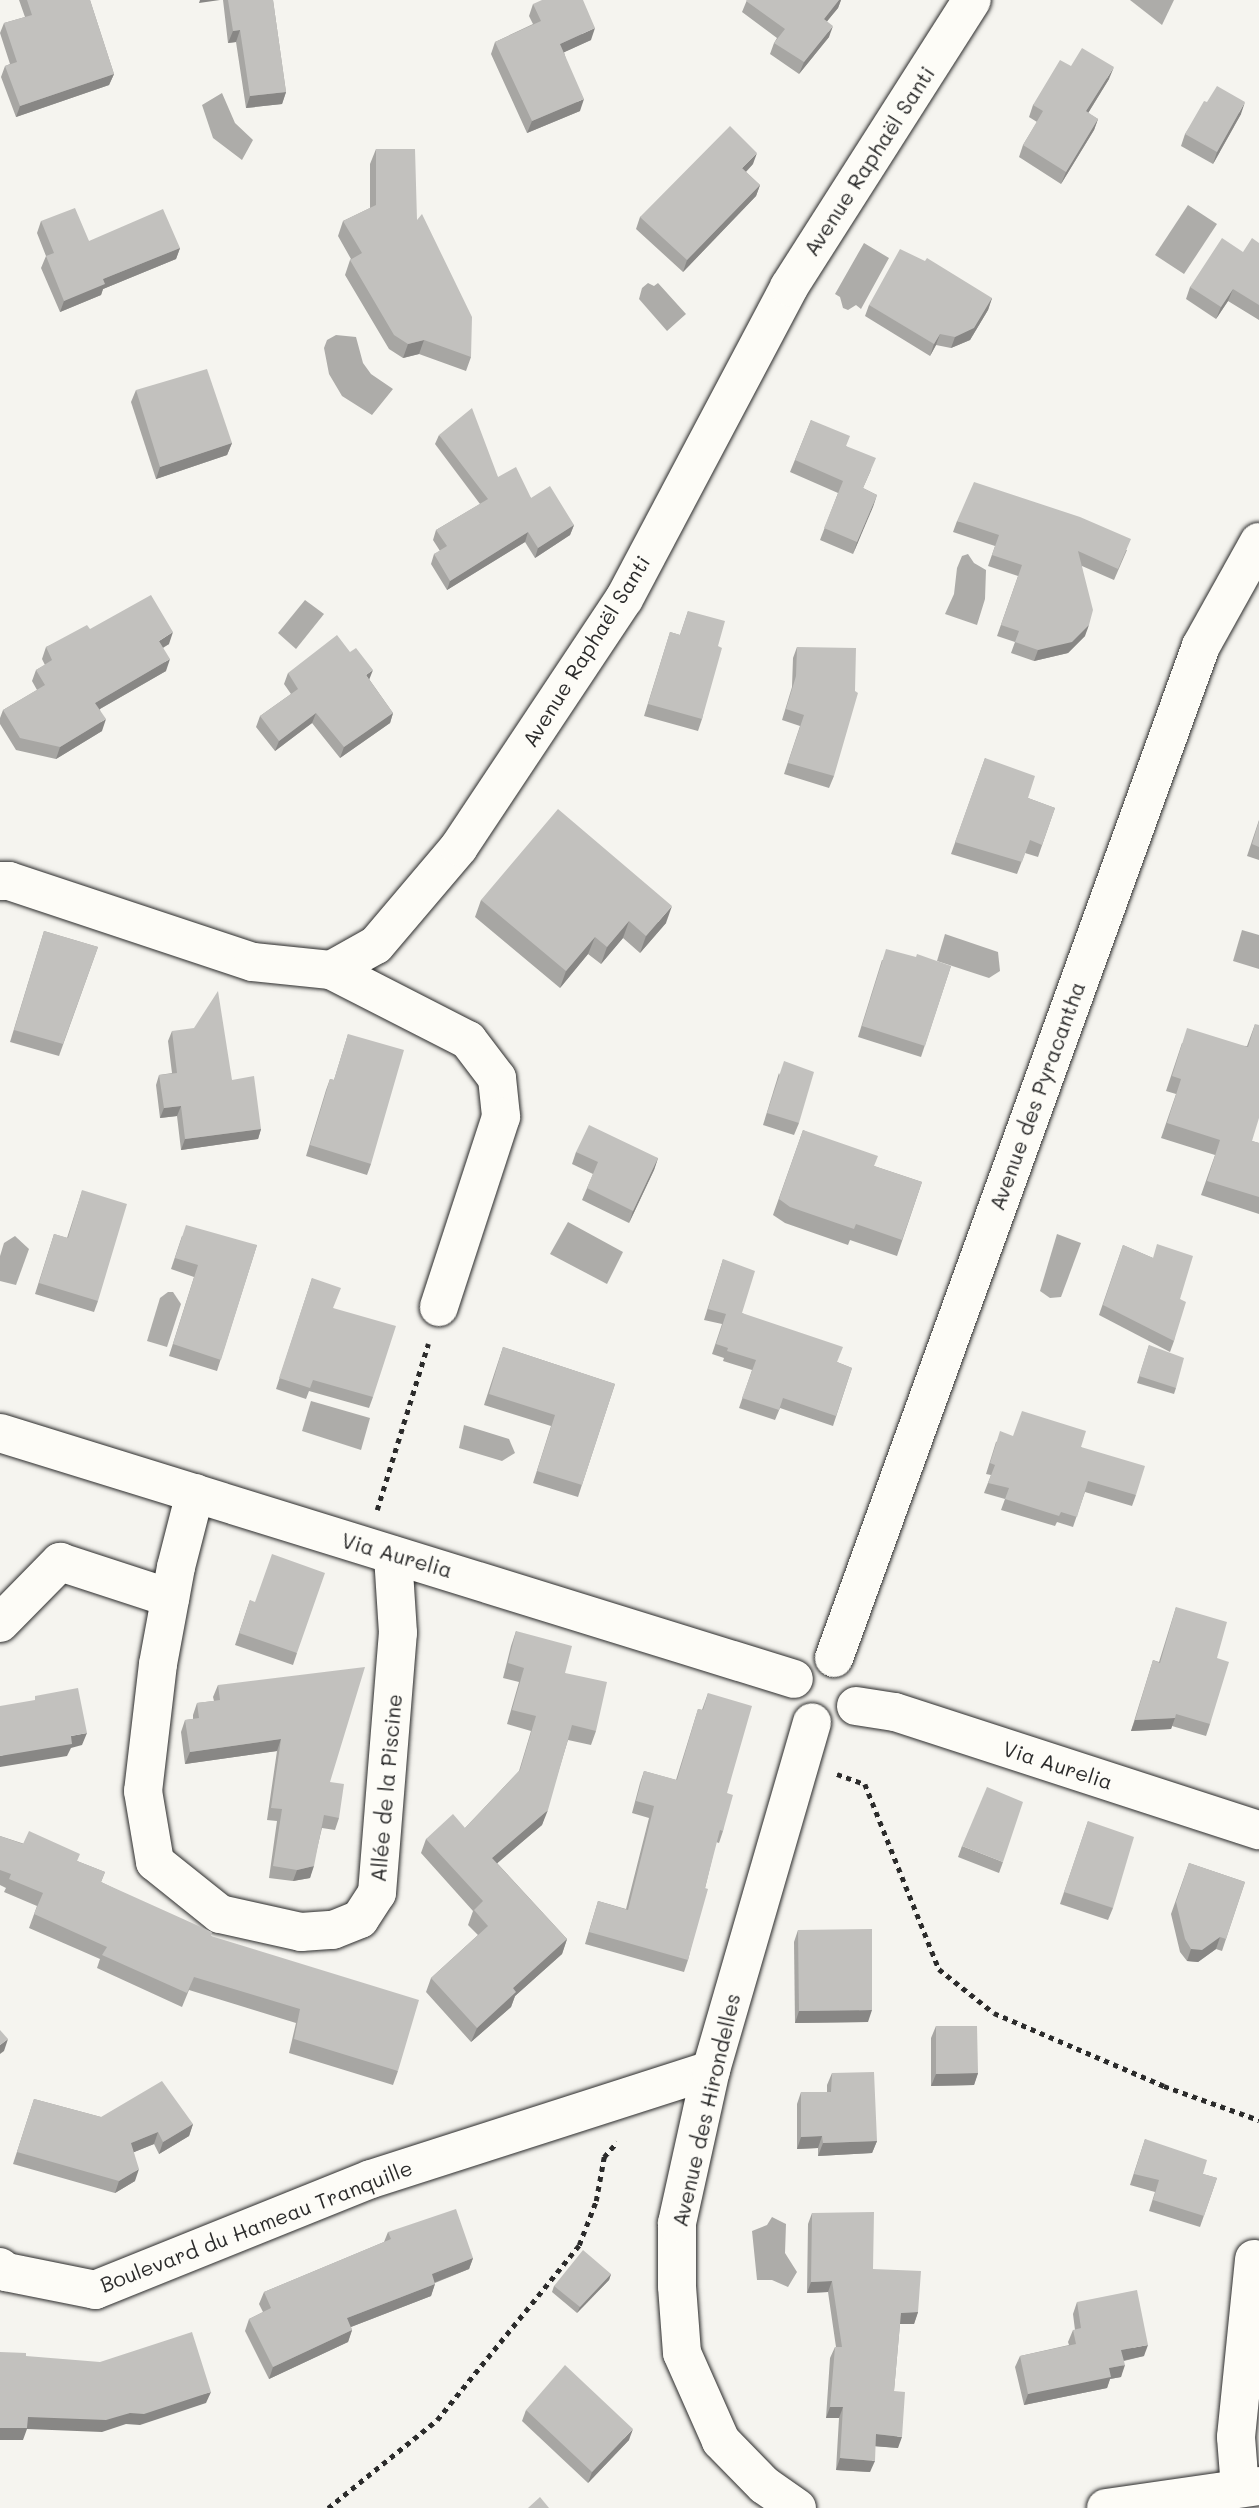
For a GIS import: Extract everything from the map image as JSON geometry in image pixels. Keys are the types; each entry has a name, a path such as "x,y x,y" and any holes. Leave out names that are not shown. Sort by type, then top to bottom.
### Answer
{"street":[{"name":"Avenue Raphaël Santi","path":"331,970 376,945 459,847 609,622 789,286 972,0"},
{"name":"Avenue des Pyracantha","path":"834,1658 1201,646 1259,542"},
{"path":"0,881 253,962 331,970 468,1040 497,1078 501,1117 439,1307"},
{"name":"Via Aurelia","path":"0,1433 794,1679"},
{"name":"Allée de la Piscine","path":"195,1493 170,1598 158,1664 143,1791 155,1862 220,1914 301,1932 333,1930 360,1919 377,1893 381,1872 398,1633 393,1555"},
{"path":"0,1623 60,1562 170,1598"},
{"path":"834,1658 851,1669 859,1686 856,1706 837,1723 812,1723 794,1704 794,1679 810,1660 834,1658"},
{"name":"Via Aurelia","path":"856,1706 895,1712 1259,1830"},
{"name":"Avenue des Hirondelles","path":"797,2508 754,2497 721,2441 682,2353 677,2286 677,2223 711,2070 812,1723"},
{"name":"Boulevard du Hameau Tranquille","path":"0,2267 6,2272 95,2290 371,2179 711,2070"},
{"path":"1106,2508 1250,2487 1236,2437 1254,2259"}],"path":[{"path":"381,1500 439,1307"},
{"path":"794,1788 832,1773 865,1784 939,1969 994,2013 1164,2086 1259,2120"},
{"path":"328,2508 437,2420 579,2245 596,2201 604,2157 653,2089"}],"shaded area":[{"path":"1130,0 1174,0 1162,25"},
{"path":"222,93 235,123 253,140 242,160 213,138 202,105"},
{"path":"1188,205 1217,224 1184,274 1155,255"},
{"path":"864,243 889,258 861,309 856,305 848,310 843,308 840,297 835,294"},
{"path":"648,283 654,286 658,283 686,314 667,331 639,299 642,288"},
{"path":"336,335 356,337 363,363 371,374 393,389 372,415 342,396 329,374 324,348 327,340"},
{"path":"968,554 974,563 986,570 985,599 977,625 945,614 954,594 957,568 962,556"},
{"path":"305,600 324,614 296,649 278,633"},
{"path":"1242,930 1259,935 1259,969 1233,961"},
{"path":"945,934 998,952 1000,971 989,978 937,961"},
{"path":"568,1222 623,1252 607,1284 550,1254"},
{"path":"1057,1234 1081,1243 1061,1297 1050,1298 1040,1291"},
{"path":"15,1236 29,1249 16,1285 0,1281 0,1256 4,1243"},
{"path":"173,1292 181,1304 167,1347 147,1341 160,1298"},
{"path":"311,1401 370,1418 361,1450 302,1431"},
{"path":"464,1425 509,1439 515,1453 502,1461 459,1448"},
{"path":"772,2217 786,2224 785,2253 797,2272 788,2287 772,2280 757,2280 752,2231 767,2225"}],"building":[{"path":"27,0 90,0 114,74 20,106 5,66 17,62 4,23 32,15"},
{"path":"228,0 273,0 286,92 250,96 240,30 233,31"},
{"path":"542,0 583,0 595,28 560,44 584,99 532,121 495,42 541,21 533,4"},
{"path":"747,0 839,0 824,19 833,26 804,62 774,43 785,29"},
{"path":"1082,48 1114,67 1086,111 1098,119 1066,172 1023,145 1043,111 1033,105 1060,60 1071,66"},
{"path":"1217,86 1245,102 1217,152 1185,134 1204,101 1207,102"},
{"path":"730,126 757,153 742,168 760,185 687,260 640,217"},
{"path":"376,149 415,149 417,220 422,214 472,317 471,357 424,340 408,344 394,335 350,260 362,253 343,221 376,205"},
{"path":"75,208 89,241 163,209 180,248 103,279 105,284 64,301 46,256 54,253 41,221"},
{"path":"1222,238 1243,252 1252,238 1259,243 1259,305 1233,289 1221,307 1190,287"},
{"path":"900,249 925,261 927,258 992,298 974,328 955,337 940,334 934,344 869,305"},
{"path":"207,369 232,443 160,467 136,390"},
{"path":"472,408 498,477 516,467 531,498 550,486 574,525 538,548 528,532 450,581 434,554 447,546 436,530 488,499 439,435"},
{"path":"811,420 850,436 846,446 876,458 863,488 877,495 857,542 824,528 843,481 795,460"},
{"path":"974,482 1080,517 1131,539 1118,569 1078,551 1093,610 1089,625 1072,642 1038,650 1015,642 1019,631 1001,625 1022,565 992,555 999,535 957,521"},
{"path":"151,595 173,632 159,641 170,659 95,703 106,719 60,747 20,738 3,710 45,685 36,670 52,660 46,647 87,625 90,629"},
{"path":"688,611 725,621 718,646 722,648 702,719 648,704 670,632 680,635"},
{"path":"337,635 350,652 356,648 373,670 366,675 393,713 344,747 316,713 279,741 260,716 298,689 288,673"},
{"path":"797,647 856,648 855,691 858,693 834,776 788,763 804,715 786,709 796,676"},
{"path":"985,758 1035,776 1028,798 1055,808 1042,845 1030,840 1022,862 955,842"},
{"path":"558,809 672,906 646,936 629,921 607,947 595,937 566,971 481,900"},
{"path":"1259,821 1259,847 1252,844"},
{"path":"44,931 98,947 63,1044 14,1030"},
{"path":"886,949 916,957 917,954 951,966 925,1046 862,1026"},
{"path":"218,991 232,1080 254,1076 261,1129 185,1139 181,1106 164,1108 159,1075 177,1073 172,1031 194,1028"},
{"path":"1255,1024 1259,1025 1259,1118 1252,1141 1259,1143 1259,1197 1207,1181 1220,1140 1167,1123 1181,1079 1172,1076 1187,1028 1248,1047"},
{"path":"348,1034 404,1050 371,1164 310,1145 330,1079 334,1080"},
{"path":"784,1061 814,1072 799,1123 767,1113"},
{"path":"589,1125 658,1158 633,1211 587,1188 598,1162 576,1152"},
{"path":"803,1130 878,1156 874,1166 922,1182 902,1240 856,1224 854,1229 790,1207 779,1199"},
{"path":"82,1190 127,1204 98,1301 39,1283 54,1234 68,1238"},
{"path":"186,1225 257,1245 221,1360 173,1344 198,1265 175,1258"},
{"path":"1157,1244 1193,1256 1180,1299 1186,1302 1174,1341 1103,1305 1123,1245 1153,1258"},
{"path":"723,1259 755,1271 742,1313 843,1347 837,1362 852,1368 836,1416 783,1398 779,1410 742,1398 756,1360 727,1351 728,1348 716,1344 726,1314 708,1309"},
{"path":"312,1278 341,1288 333,1308 396,1326 373,1397 313,1380 310,1388 279,1378"},
{"path":"1149,1345 1184,1358 1176,1388 1139,1376"},
{"path":"503,1347 615,1384 582,1485 537,1471 555,1415 489,1394"},
{"path":"1022,1411 1086,1431 1081,1447 1145,1466 1136,1495 1088,1481 1077,1517 1061,1512 1059,1516 1005,1499 1009,1488 988,1483 995,1465 990,1463 1000,1431 1013,1436"},
{"path":"272,1554 325,1573 297,1653 239,1633 250,1600 255,1602"},
{"path":"1176,1607 1227,1622 1217,1658 1229,1662 1210,1724 1176,1714 1175,1718 1135,1720 1153,1660 1160,1663"},
{"path":"516,1631 572,1646 565,1673 607,1682 596,1731 572,1725 548,1810 492,1858 567,1939 513,1988 516,1992 477,2028 431,1978 488,1926 474,1910 483,1901 426,1839 453,1814 465,1828 520,1770 536,1716 512,1710 524,1668 508,1663"},
{"path":"365,1667 330,1782 344,1784 339,1818 324,1815 314,1866 297,1870 273,1866 282,1809 271,1808 281,1739 190,1752 185,1720 199,1718 197,1703 220,1700 218,1685"},
{"path":"78,1688 87,1733 71,1736 72,1744 0,1756 0,1706"},
{"path":"708,1693 752,1706 727,1793 733,1795 723,1831 720,1830 705,1888 708,1889 688,1960 589,1932 598,1901 628,1910 654,1806 636,1801 644,1771 677,1780 698,1709 703,1710"},
{"path":"987,1787 1023,1802 1003,1862 962,1846"},
{"path":"1088,1821 1134,1837 1113,1908 1064,1892"},
{"path":"29,1831 80,1854 77,1861 105,1872 101,1882 212,1932 211,1936 419,2000 398,2071 294,2039 300,2009 194,1977 187,1993 102,1955 107,1947 34,1914 43,1893 9,1879 11,1874 0,1870 0,1836 23,1844"},
{"path":"1189,1863 1245,1882 1226,1939 1220,1937 1202,1950 1191,1949 1185,1939 1176,1902"},
{"path":"872,1929 872,2010 799,2011 798,1930"},
{"path":"936,2026 977,2026 978,2073 936,2074"},
{"path":"0,2030 8,2039 0,2045"},
{"path":"874,2072 877,2141 823,2143 822,2136 801,2137 801,2092 831,2092 832,2073"},
{"path":"162,2081 193,2124 163,2142 158,2132 131,2143 139,2169 119,2181 17,2152 34,2099 101,2117"},
{"path":"1145,2139 1207,2160 1203,2174 1217,2178 1204,2216 1153,2200 1159,2180 1134,2174"},
{"path":"456,2209 473,2258 432,2274 435,2284 347,2318 352,2330 273,2367 249,2319 271,2308 264,2292 391,2239 388,2232"},
{"path":"874,2212 873,2269 921,2271 918,2312 901,2313 894,2391 905,2392 902,2437 876,2434 875,2461 840,2458 843,2407 830,2407 835,2347 842,2347 832,2281 811,2282 812,2213"},
{"path":"583,2250 611,2274 580,2307 554,2286"},
{"path":"1137,2290 1148,2345 1121,2350 1125,2365 1109,2368 1111,2377 1028,2394 1020,2356 1076,2344 1073,2330 1081,2328 1077,2302"},
{"path":"192,2332 211,2392 144,2414 130,2413 106,2420 28,2417 27,2428 0,2428 0,2352 100,2362"},
{"path":"565,2365 633,2429 592,2472 526,2410"},
{"path":"540,2497 549,2508 528,2508"}]}
